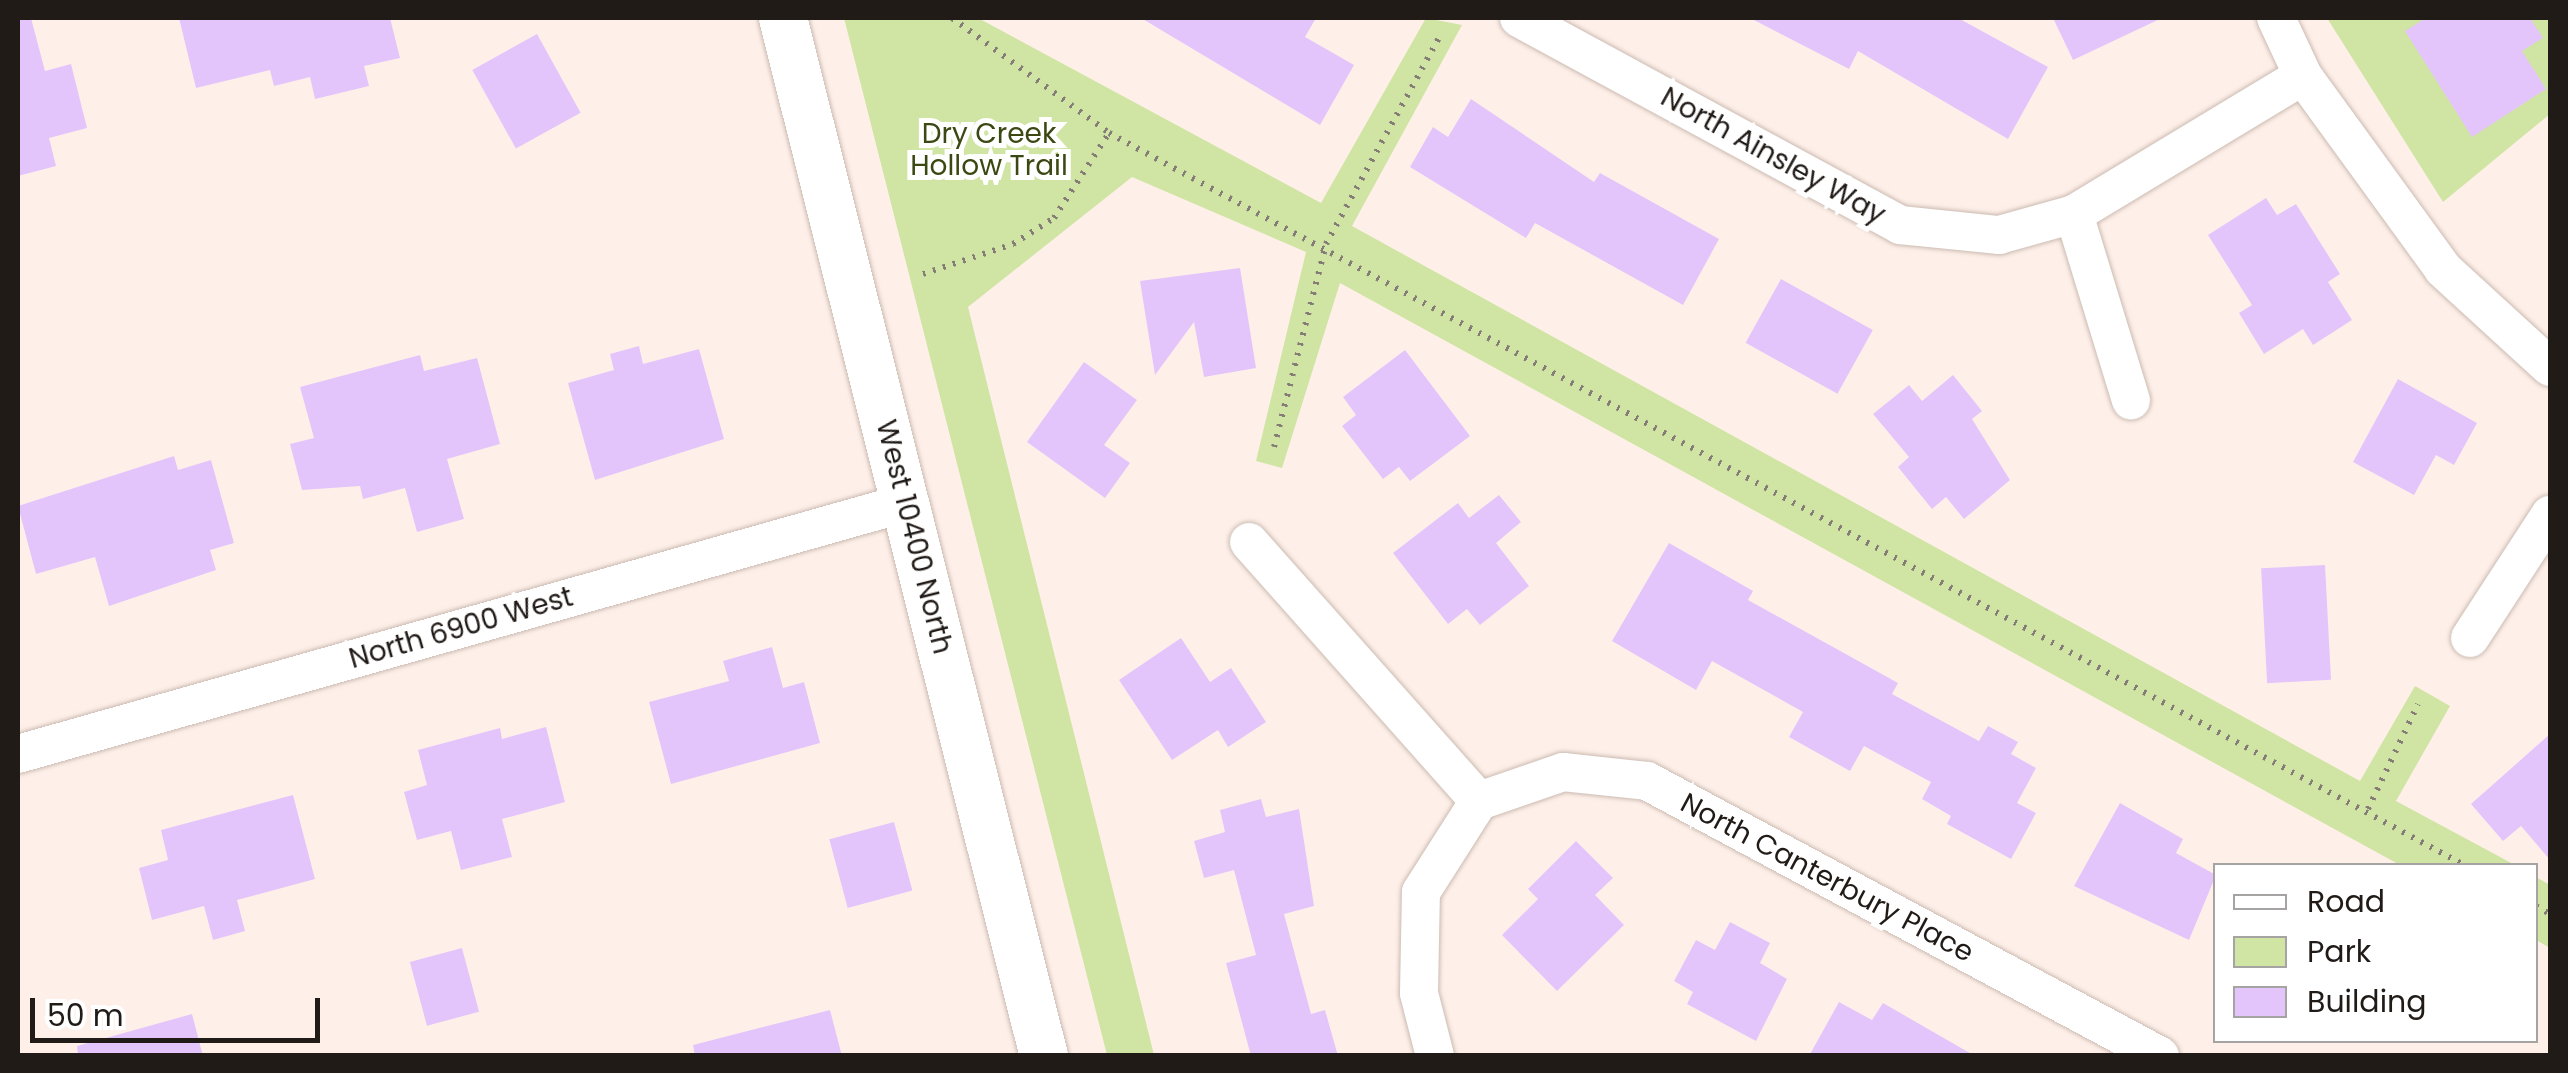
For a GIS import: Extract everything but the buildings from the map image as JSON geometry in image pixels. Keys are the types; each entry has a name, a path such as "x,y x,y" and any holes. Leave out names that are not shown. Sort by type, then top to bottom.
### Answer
{"street":[{"name":"West 10400 North","path":"784,18 1044,1056"},
{"name":"North Ainsley Way","path":"1519,18 1900,225 1999,235 2074,214 2302,76"},
{"path":"2276,18 2302,76 2443,269 2550,367"},
{"path":"2074,214 2131,402"},
{"name":"North 6900 West","path":"18,754 905,503"},
{"path":"2470,638 2550,515"},
{"path":"1250,542 1479,802 1420,892 1419,993 1434,1056"},
{"name":"North Canterbury Place","path":"1479,802 1563,772 1647,781 2160,1056"}],"path":[{"path":"952,18 1109,133 1326,244 2461,863"},
{"path":"1274,447 1326,244 1441,34"},
{"path":"923,274 1012,244 1054,218 1109,133"},
{"path":"2368,809 2418,704"}],"green space":[{"name":"Dry Creek Hollow Trail","path":"844,18 978,18 1321,203 1426,18 1462,25 1352,226 2360,781 2415,686 2450,706 2396,801 2511,863 2396,863 1340,283 1282,468 1256,461 1306,252 1132,177 968,307 1154,1055 1107,1055"},
{"path":"2327,18 2550,18 2550,114 2443,202"},
{"path":"2538,878 2550,885 2550,948 2538,941"}]}
